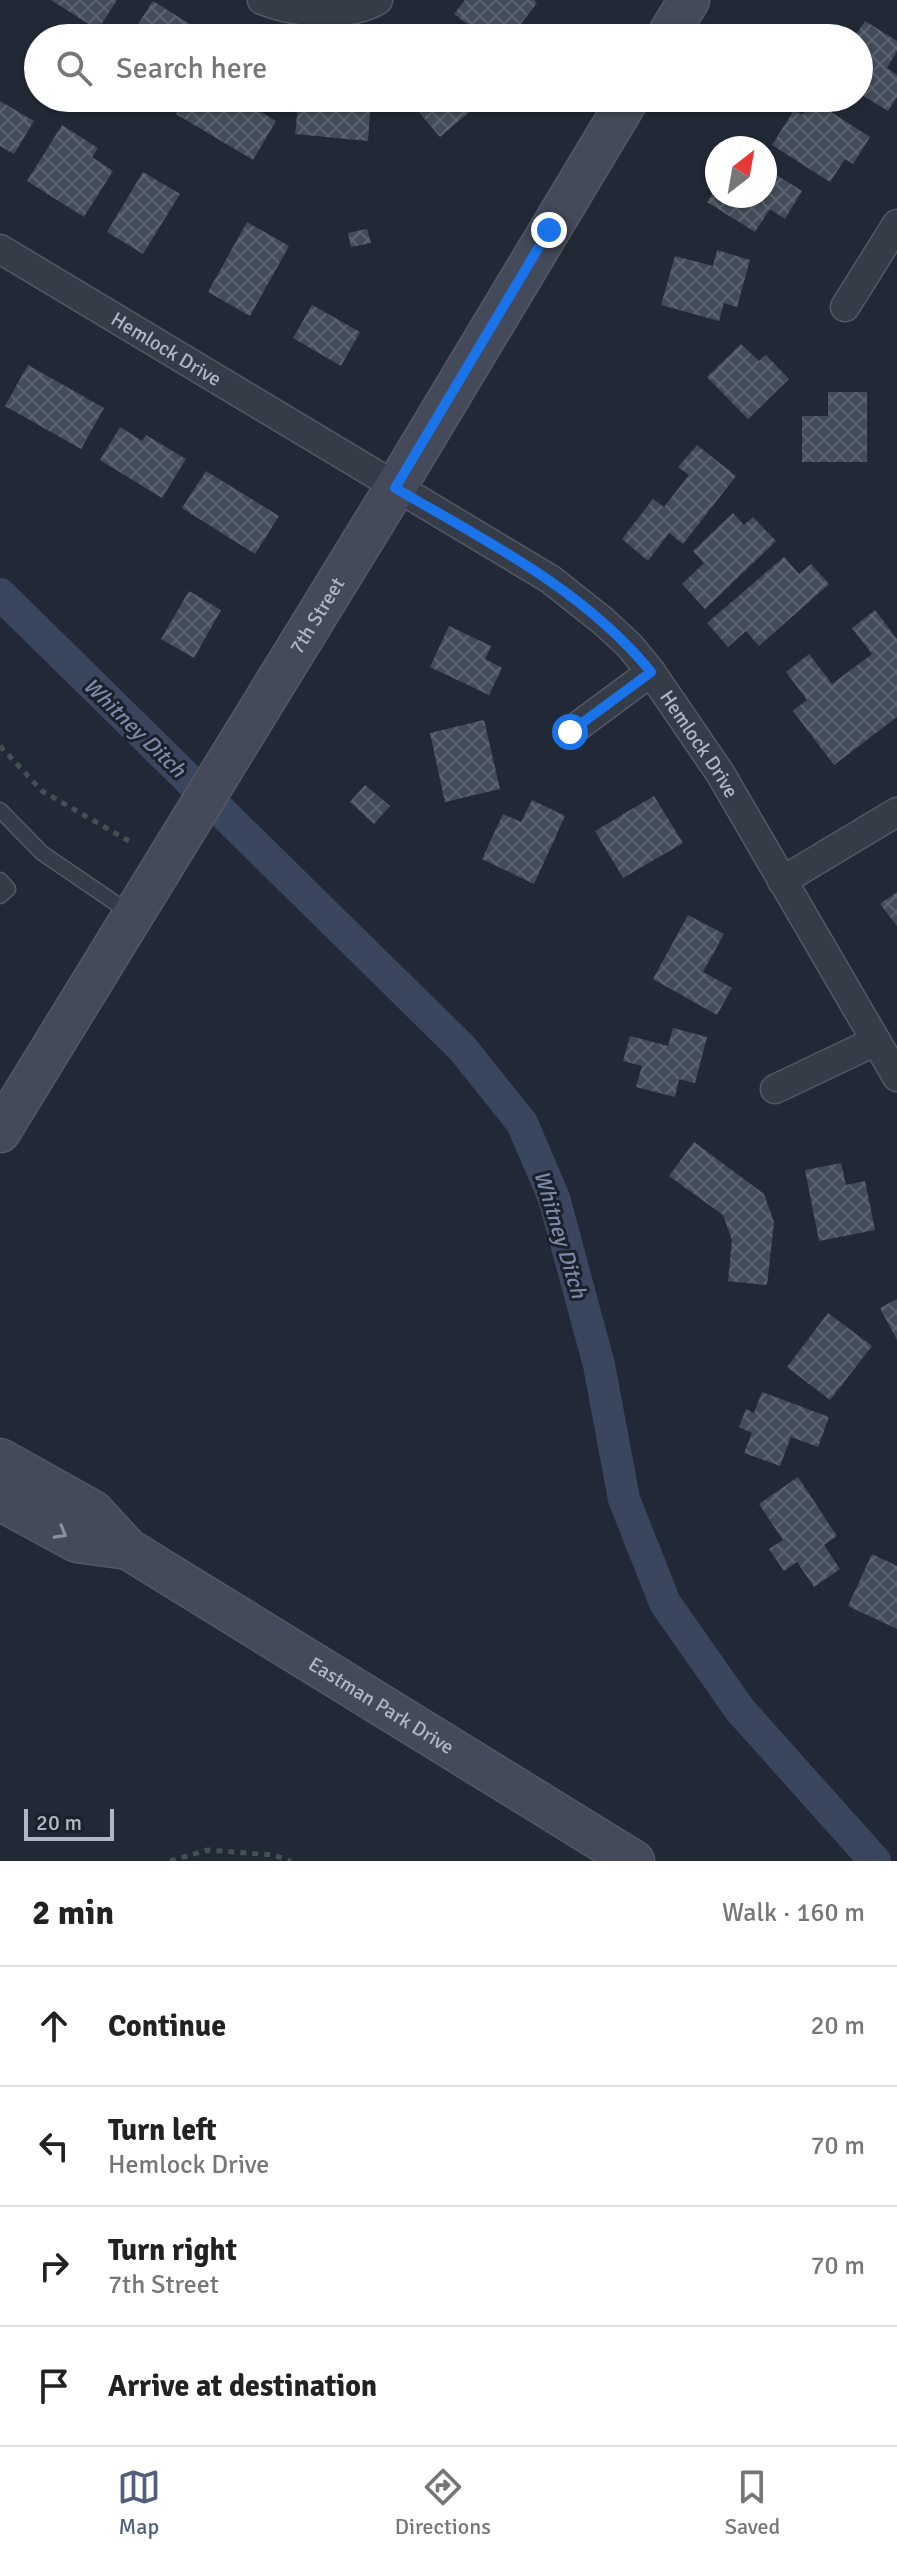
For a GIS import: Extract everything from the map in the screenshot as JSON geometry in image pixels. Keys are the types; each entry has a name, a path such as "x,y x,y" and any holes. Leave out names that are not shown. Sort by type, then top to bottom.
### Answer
{"street":[{"path":"262,0 300,11 362,8 378,0"},
{"path":"674,24 689,0"},
{"name":"7th Street","path":"0,1132 395,488 621,112"},
{"path":"845,307 897,224"},
{"name":"Hemlock Drive","path":"0,249 550,579 603,621 630,646 651,672 720,773 897,1077"},
{"path":"570,732 651,672"},
{"path":"782,881 897,812"},
{"path":"775,1089 876,1041"},
{"name":"Eastman Park Drive","path":"0,1459 93,1511 128,1549 634,1861"},
{"name":"Eastman Park Drive","path":"0,1500 77,1542 128,1549"}],"lane":[{"path":"0,810 42,853 133,915"},
{"path":"0,880 8,889 0,896"}],"path":[{"path":"0,746 42,791 129,841"},
{"path":"170,1861 208,1850 273,1855 291,1861"}],"building":[{"path":"51,0 117,0 102,24 89,24"},
{"path":"465,0 534,0 537,3 521,24 467,24 454,14"},
{"path":"153,1 190,24 138,24"},
{"path":"873,26 897,41 897,51 887,68 897,75 897,97 888,111 873,102"},
{"path":"0,101 34,121 14,154 0,146"},
{"path":"261,112 276,121 253,160 176,114"},
{"path":"297,112 370,112 368,141 295,134"},
{"path":"419,112 469,112 440,137"},
{"path":"793,112 802,115 804,112 831,112 870,137 853,164 845,159 830,182 777,148 777,137"},
{"path":"62,125 98,148 92,157 113,171 84,217 27,181"},
{"path":"143,172 180,194 143,254 107,232"},
{"path":"777,175 802,191 785,219 770,209 755,232 717,208 777,208"},
{"path":"247,222 289,246 250,316 208,292"},
{"path":"367,229 371,243 351,247 348,233"},
{"path":"717,250 750,260 737,307 724,303 719,321 661,305 675,256 713,266"},
{"path":"312,305 360,332 341,366 293,338"},
{"path":"741,344 759,361 766,355 789,379 748,419 707,377"},
{"path":"28,365 104,408 81,449 5,406"},
{"path":"828,392 867,392 867,462 802,462 802,416 828,416"},
{"path":"120,427 142,441 146,435 186,459 162,498 100,460"},
{"path":"697,445 736,476 683,544 669,533 648,561 622,539 653,499 664,507 689,475 678,467"},
{"path":"206,471 279,516 255,554 182,508"},
{"path":"733,513 744,525 753,517 776,541 705,609 682,584 704,563 693,551"},
{"path":"784,557 799,574 811,564 829,584 759,646 746,631 728,647 707,623"},
{"path":"189,591 221,610 194,658 161,639"},
{"path":"875,610 897,639 897,717 834,765 793,711 807,700 786,672 809,654 832,684 872,654 852,628"},
{"path":"449,626 491,646 485,659 502,668 489,695 430,667"},
{"path":"484,720 500,789 445,802 430,733"},
{"path":"365,785 390,806 374,824 350,802"},
{"path":"654,796 683,843 623,878 595,831"},
{"path":"532,800 565,816 534,884 482,859 503,814 521,822"},
{"path":"897,892 897,926 880,904"},
{"path":"688,915 724,934 703,972 732,988 717,1015 653,979"},
{"path":"673,1028 707,1037 695,1083 679,1079 675,1097 636,1087 642,1066 623,1061 630,1036 668,1046"},
{"path":"694,1142 764,1194 774,1222 767,1285 728,1281 732,1240 723,1215 669,1176"},
{"path":"841,1163 846,1185 865,1181 875,1230 819,1241 805,1170"},
{"path":"897,1299 897,1340 880,1308"},
{"path":"828,1313 872,1346 830,1400 787,1367"},
{"path":"762,1392 829,1417 818,1447 791,1437 780,1466 744,1453 752,1433 739,1427 746,1409 754,1413"},
{"path":"798,1477 837,1536 824,1545 840,1569 814,1587 797,1562 784,1571 769,1549 783,1540 759,1504"},
{"path":"872,1554 897,1566 897,1629 848,1606"}],"waterway":[{"name":"Whitney Ditch","path":"0,594 462,1048 522,1123 554,1198 599,1365 624,1499 665,1603 740,1710 875,1861"}],"route":[{"path":"549,230 395,488 550,579 603,621 630,646 651,672 570,732"}]}
